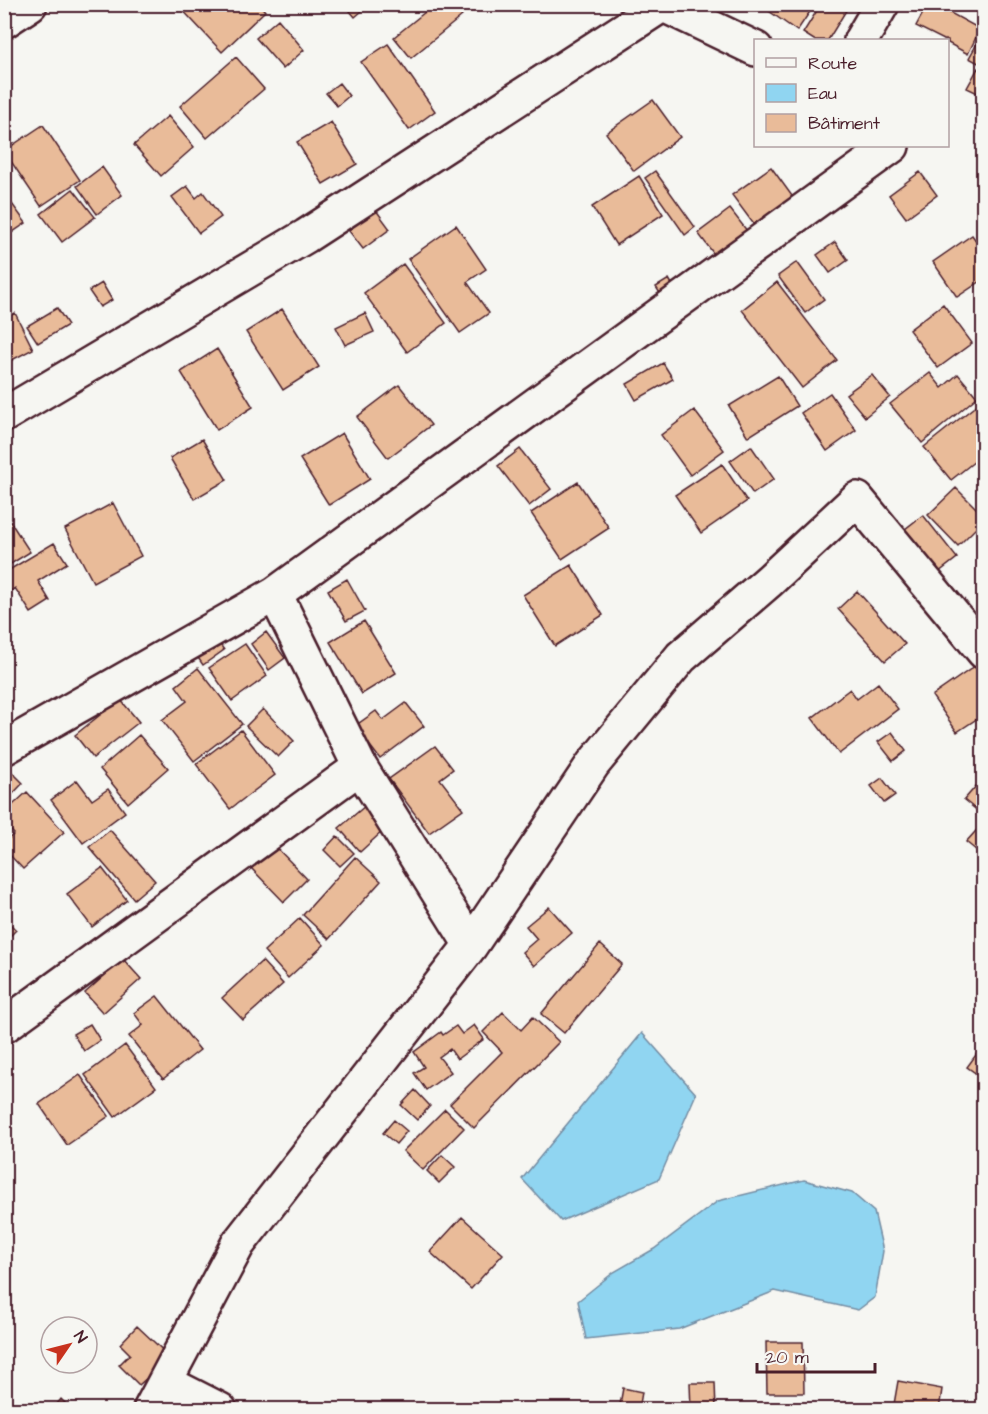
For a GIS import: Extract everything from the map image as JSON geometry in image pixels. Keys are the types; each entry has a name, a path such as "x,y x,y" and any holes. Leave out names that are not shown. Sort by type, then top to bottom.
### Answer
{"street":[{"path":"4,21 30,4"},
{"path":"862,39 882,4"},
{"path":"4,415 306,236 662,5 754,48"},
{"path":"4,748 275,594 891,147"},
{"path":"220,1410 158,1396 238,1244 471,945 593,764 681,657 769,581 856,499 984,652"},
{"path":"275,594 360,767 471,945"},
{"path":"4,1026 360,767"}],"water":[{"path":"642,1033 696,1094 659,1179 561,1221 522,1179"},
{"path":"804,1180 852,1193 874,1212 883,1251 875,1297 858,1310 775,1291 679,1329 586,1339 578,1301 614,1272 654,1249 718,1201"}],"building":[{"path":"177,4 259,4 265,11 222,52"},
{"path":"344,4 370,4 355,17"},
{"path":"435,4 453,4 462,16 411,58 394,37"},
{"path":"759,4 815,4 797,31"},
{"path":"821,4 850,4 829,39 812,39 803,33"},
{"path":"928,4 934,4 980,29 968,54 949,44 949,39 942,39 916,26"},
{"path":"278,19 304,50 283,69 256,38"},
{"path":"978,42 984,45 984,66 969,58"},
{"path":"388,44 435,111 409,130 361,62"},
{"path":"236,57 264,89 207,138 180,106"},
{"path":"978,68 984,71 984,96 967,88"},
{"path":"339,83 349,96 337,106 326,93"},
{"path":"653,100 680,137 634,171 606,133"},
{"path":"168,116 194,147 161,176 134,145"},
{"path":"331,122 357,164 323,184 297,142"},
{"path":"43,125 80,180 41,206 4,151"},
{"path":"102,167 122,195 97,214 77,186"},
{"path":"771,167 800,207 761,234 732,195"},
{"path":"655,171 695,227 685,235 645,178"},
{"path":"920,172 937,195 906,218 889,195"},
{"path":"639,176 663,214 616,245 592,207"},
{"path":"187,186 196,198 203,192 221,217 199,233 172,197"},
{"path":"73,189 95,217 62,242 41,214"},
{"path":"4,193 26,223 4,238"},
{"path":"370,202 390,229 363,249 342,222"},
{"path":"730,209 755,241 723,266 698,233"},
{"path":"456,225 486,269 467,282 489,313 460,333 408,259"},
{"path":"972,235 984,252 984,279 957,297 933,262"},
{"path":"835,242 848,260 830,273 817,255"},
{"path":"797,262 824,299 805,313 778,276"},
{"path":"403,264 446,323 407,352 364,293"},
{"path":"669,279 680,298 668,306 656,287"},
{"path":"777,282 837,360 802,388 742,310"},
{"path":"102,283 112,300 100,307 89,291"},
{"path":"943,304 972,343 938,368 909,330"},
{"path":"57,308 68,325 38,343 27,326"},
{"path":"282,309 319,367 283,390 246,332"},
{"path":"15,313 33,349 12,360 4,347 4,319"},
{"path":"365,313 374,332 345,345 336,327"},
{"path":"217,349 253,407 217,430 181,372"},
{"path":"663,363 673,379 636,400 627,384"},
{"path":"930,373 942,388 958,374 977,397 922,443 890,404"},
{"path":"872,375 890,397 865,417 846,394"},
{"path":"778,376 797,406 748,437 729,406"},
{"path":"399,385 431,425 388,458 357,417"},
{"path":"830,393 856,430 827,451 801,413"},
{"path":"983,400 984,454 951,480 924,447"},
{"path":"694,410 724,450 690,475 661,435"},
{"path":"342,433 370,479 329,505 300,459"},
{"path":"202,439 227,480 194,499 170,458"},
{"path":"751,446 774,479 753,494 730,461"},
{"path":"520,449 551,489 529,506 498,466"},
{"path":"722,464 747,501 701,533 675,495"},
{"path":"578,482 609,528 562,559 531,513"},
{"path":"956,488 984,516 984,520 958,546 928,515"},
{"path":"113,503 141,556 93,582 65,529"},
{"path":"4,512 30,552 9,565 4,559"},
{"path":"923,515 957,558 934,576 900,533"},
{"path":"54,543 67,563 38,581 50,601 31,613 15,588 4,595 4,573"},
{"path":"571,565 603,615 555,646 523,595"},
{"path":"347,579 365,611 346,621 328,590"},
{"path":"857,591 905,644 885,661 838,609"},
{"path":"364,621 396,673 362,694 330,642"},
{"path":"266,632 285,658 269,670 251,644"},
{"path":"215,637 224,650 203,665 194,652"},
{"path":"245,644 267,676 232,701 209,668"},
{"path":"978,664 984,672 984,714 957,732 932,696"},
{"path":"198,668 242,724 194,761 162,720 187,701 176,686"},
{"path":"878,683 898,709 839,754 812,718 850,689 857,699"},
{"path":"120,699 139,722 93,758 75,735"},
{"path":"406,703 424,726 380,759 355,726 376,711 383,720"},
{"path":"263,709 294,741 278,757 246,726"},
{"path":"241,730 275,775 230,809 196,764"},
{"path":"892,732 906,751 893,761 878,742"},
{"path":"139,735 168,768 128,803 100,769"},
{"path":"435,746 453,769 440,779 463,809 429,833 389,779"},
{"path":"9,769 23,783 7,800 4,798 4,773"},
{"path":"984,777 984,816 964,800"},
{"path":"882,778 895,795 884,803 871,786"},
{"path":"77,780 92,800 108,789 125,812 83,843 51,800"},
{"path":"27,792 64,832 23,869 4,849 4,843 14,834 4,823 4,813"},
{"path":"365,806 385,829 360,852 339,828"},
{"path":"984,822 984,866 977,861 982,855 966,842"},
{"path":"110,830 155,881 134,899 89,847"},
{"path":"337,836 354,853 340,866 324,850"},
{"path":"274,845 307,879 284,902 251,868"},
{"path":"355,857 381,881 329,939 303,915"},
{"path":"102,868 127,900 92,927 67,894"},
{"path":"549,907 572,933 534,966 522,952 537,939 526,926"},
{"path":"4,918 16,930 4,942"},
{"path":"300,918 324,945 288,978 264,951"},
{"path":"600,944 622,964 564,1033 541,1014"},
{"path":"123,959 141,979 103,1013 85,993"},
{"path":"262,961 283,984 243,1020 222,998"},
{"path":"157,996 200,1050 163,1079 129,1036 143,1025 134,1013"},
{"path":"503,1012 521,1030 533,1017 559,1042 474,1128 450,1104 502,1052 483,1032"},
{"path":"90,1024 100,1040 84,1051 73,1034"},
{"path":"474,1025 484,1039 457,1059 450,1049 439,1057 451,1072 426,1090 414,1073 424,1067 414,1052 441,1032 443,1035 456,1026 462,1034"},
{"path":"984,1044 984,1079 967,1067"},
{"path":"125,1045 156,1087 115,1117 85,1075"},
{"path":"80,1075 109,1116 67,1145 39,1104"},
{"path":"415,1090 430,1106 417,1120 401,1105"},
{"path":"445,1109 464,1128 423,1170 403,1151"},
{"path":"394,1120 407,1131 396,1144 383,1133"},
{"path":"442,1155 455,1167 439,1183 427,1171"},
{"path":"462,1217 503,1254 471,1289 430,1252"},
{"path":"137,1326 170,1357 139,1385 119,1365 130,1354 120,1344"},
{"path":"766,1342 803,1342 804,1393 767,1393"},
{"path":"898,1381 942,1389 939,1410 893,1410"},
{"path":"690,1383 715,1383 716,1410 691,1410"},
{"path":"623,1388 642,1392 639,1410 619,1410"},
{"path":"61,1399 72,1410 52,1410"}]}
